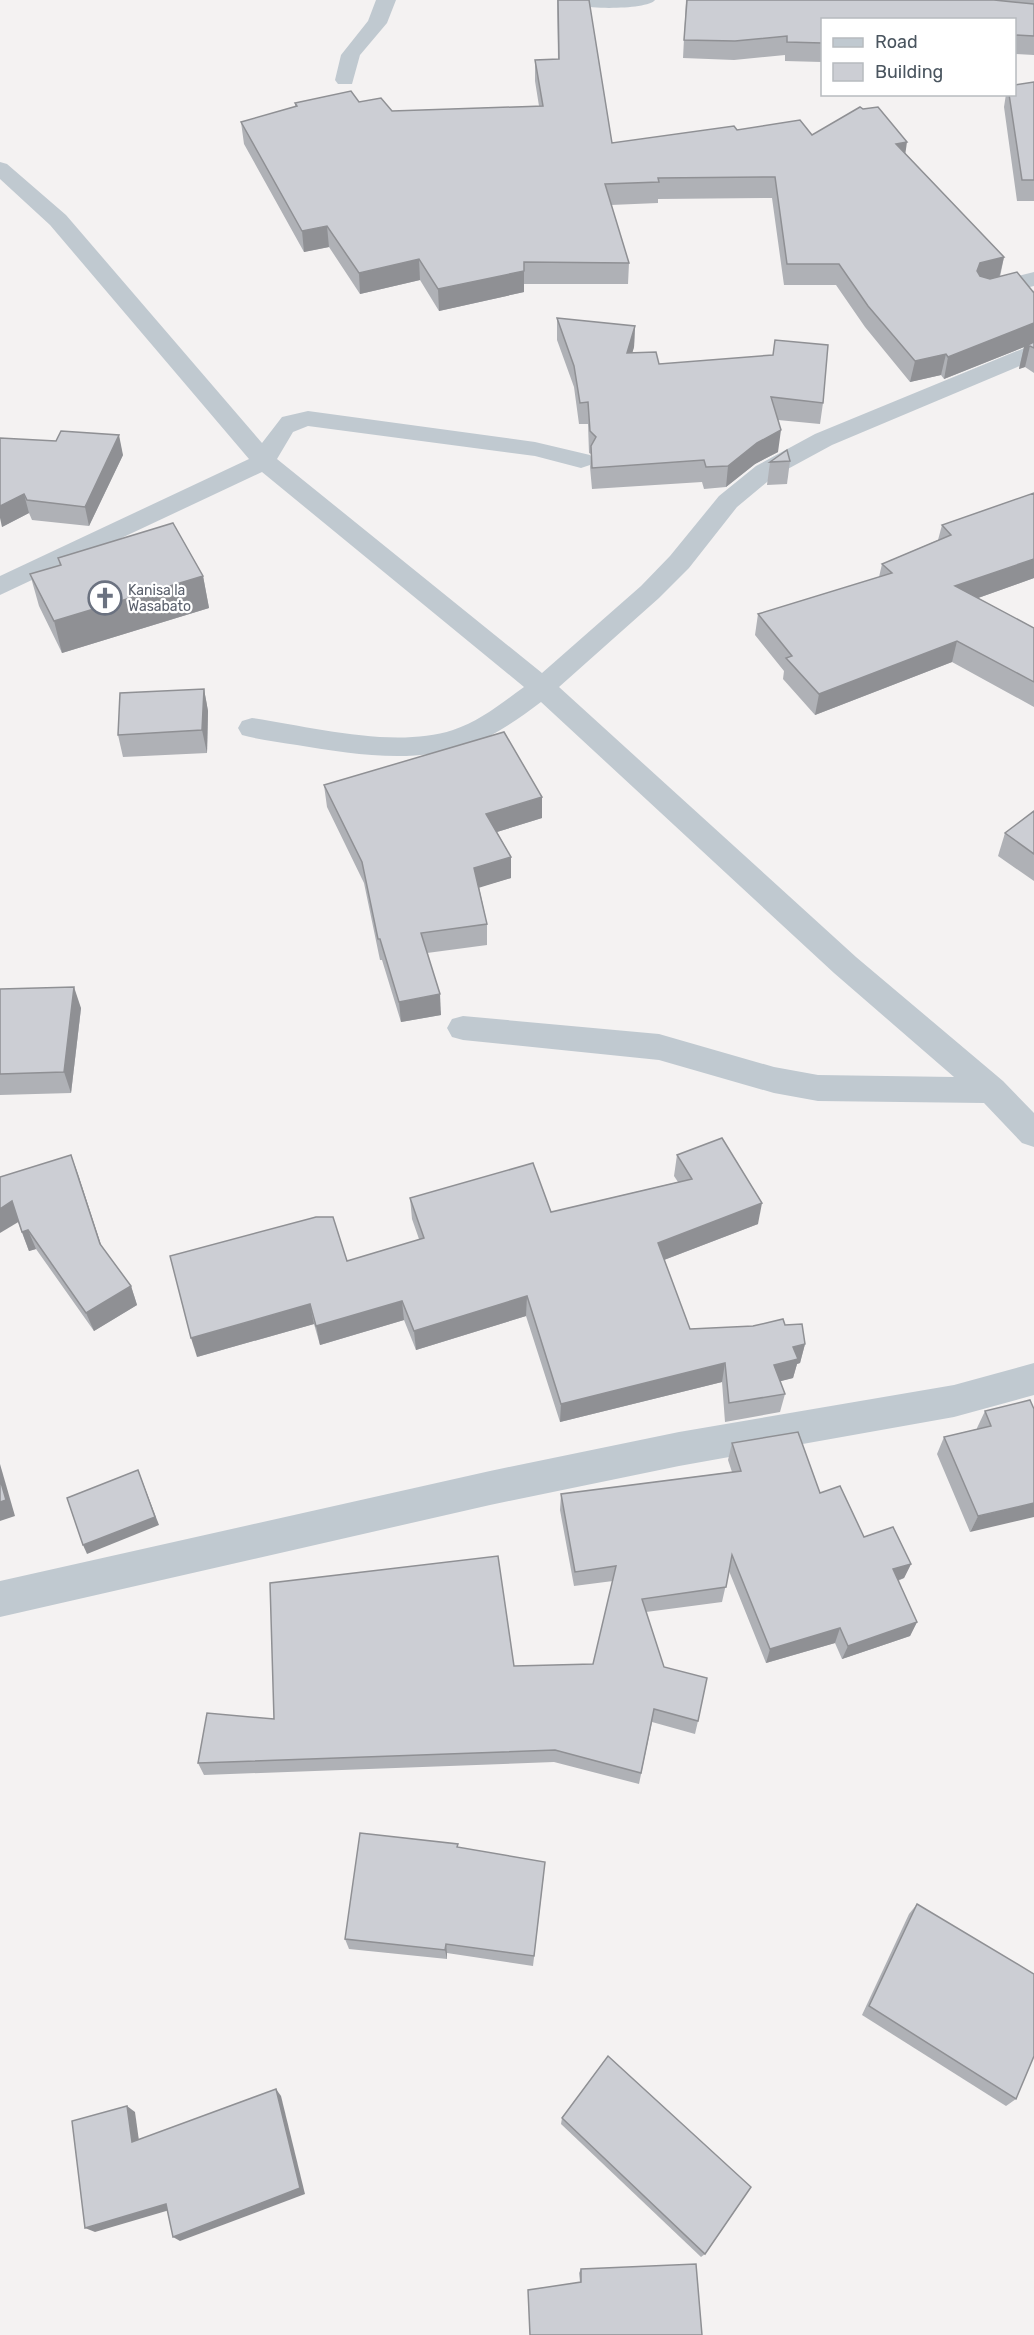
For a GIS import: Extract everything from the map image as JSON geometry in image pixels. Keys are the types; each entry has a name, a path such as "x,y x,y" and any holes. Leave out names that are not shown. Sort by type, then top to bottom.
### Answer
{"street":[{"path":"345,80 349,71 350,55 384,14 386,0"},
{"path":"570,0 645,0"},
{"path":"0,168 58,220 264,461 542,687 845,965 992,1090 1034,1134"},
{"path":"985,291 1034,279"},
{"path":"252,728 369,745 432,744 459,739 478,731 542,687 669,572 726,503 752,480 833,435 1034,351"},
{"path":"1012,362 1034,377"},
{"path":"0,586 264,461 287,422 304,417 535,449 581,460"},
{"path":"463,1028 659,1047 774,1080 818,1088 992,1090"},
{"path":"0,1599 501,1485 679,1449 954,1401 1034,1379"}],"building":[{"path":"558,0 589,0 612,143 734,126 737,130 800,120 812,135 860,107 863,109 878,107 907,142 896,144 1004,257 980,263 977,271 980,276 990,279 1017,272 1034,293 1034,323 948,357 946,354 915,361 868,306 839,264 787,264 775,177 658,178 659,182 605,184 629,263 524,262 524,271 438,289 419,259 359,273 327,226 302,231 241,122 297,106 295,103 351,91 359,102 381,98 392,111 543,106 535,60 559,59"},
{"path":"687,0 994,0 1034,4 1034,36 1016,35 1016,18 821,18 821,43 787,42 787,36 735,41 684,40"},
{"path":"1034,82 1034,180 1022,180 1009,96 1016,96 1016,85"},
{"path":"557,318 635,326 627,353 656,352 659,364 773,355 775,340 828,345 823,403 771,397 781,430 757,443 728,466 706,467 704,460 592,468 591,446 596,437 590,431 588,402 580,403 574,366"},
{"path":"61,431 119,435 85,507 27,500 24,494 0,506 0,438 56,441"},
{"path":"787,450 790,461 770,462"},
{"path":"1034,493 1034,559 955,586 1034,628 1034,682 957,641 819,694 786,658 792,656 758,614 892,573 882,564 951,535 942,525"},
{"path":"173,523 203,576 54,621 30,574 61,565 58,558"},
{"path":"204,689 202,730 118,735 120,693"},
{"path":"504,732 542,797 486,814 511,857 474,868 487,924 421,933 440,994 399,1002 380,939 378,939 362,862 324,785"},
{"path":"1034,811 1034,854 1005,833"},
{"path":"74,987 64,1072 0,1074 0,989"},
{"path":"722,1138 762,1203 658,1243 690,1329 753,1326 783,1319 785,1325 802,1324 805,1344 793,1347 798,1359 774,1365 785,1394 729,1403 725,1363 561,1404 527,1296 414,1331 402,1301 316,1326 310,1304 191,1338 170,1256 316,1217 333,1217 347,1261 424,1238 410,1198 533,1163 551,1212 692,1179 677,1155"},
{"path":"71,1155 100,1244 131,1286 86,1313 28,1230 22,1232 12,1201 0,1209 0,1177"},
{"path":"1030,1400 1034,1409 1034,1503 978,1516 944,1437 991,1426 985,1411"},
{"path":"798,1432 820,1493 840,1486 864,1537 893,1527 911,1564 893,1569 917,1622 848,1646 840,1628 770,1649 732,1555 726,1587 642,1599 664,1667 707,1678 698,1721 654,1709 641,1773 555,1750 198,1763 207,1713 274,1719 270,1583 498,1556 514,1666 593,1664 616,1566 575,1572 561,1494 741,1471 732,1443"},
{"path":"138,1470 155,1517 83,1545 67,1498"},
{"path":"0,1479 6,1500 0,1502"},
{"path":"360,1833 458,1844 457,1847 545,1862 534,1956 446,1944 445,1950 345,1939"},
{"path":"917,1904 1034,1974 1034,2056 1016,2099 869,2006"},
{"path":"608,2056 751,2187 705,2254 562,2118"},
{"path":"276,2089 300,2188 173,2237 166,2204 85,2228 72,2121 127,2106 132,2142"},
{"path":"696,2264 702,2335 530,2335 528,2290 581,2282 581,2269"}],"place":[{"name":"Kanisa la Wasabato","path":"105,598"}]}
